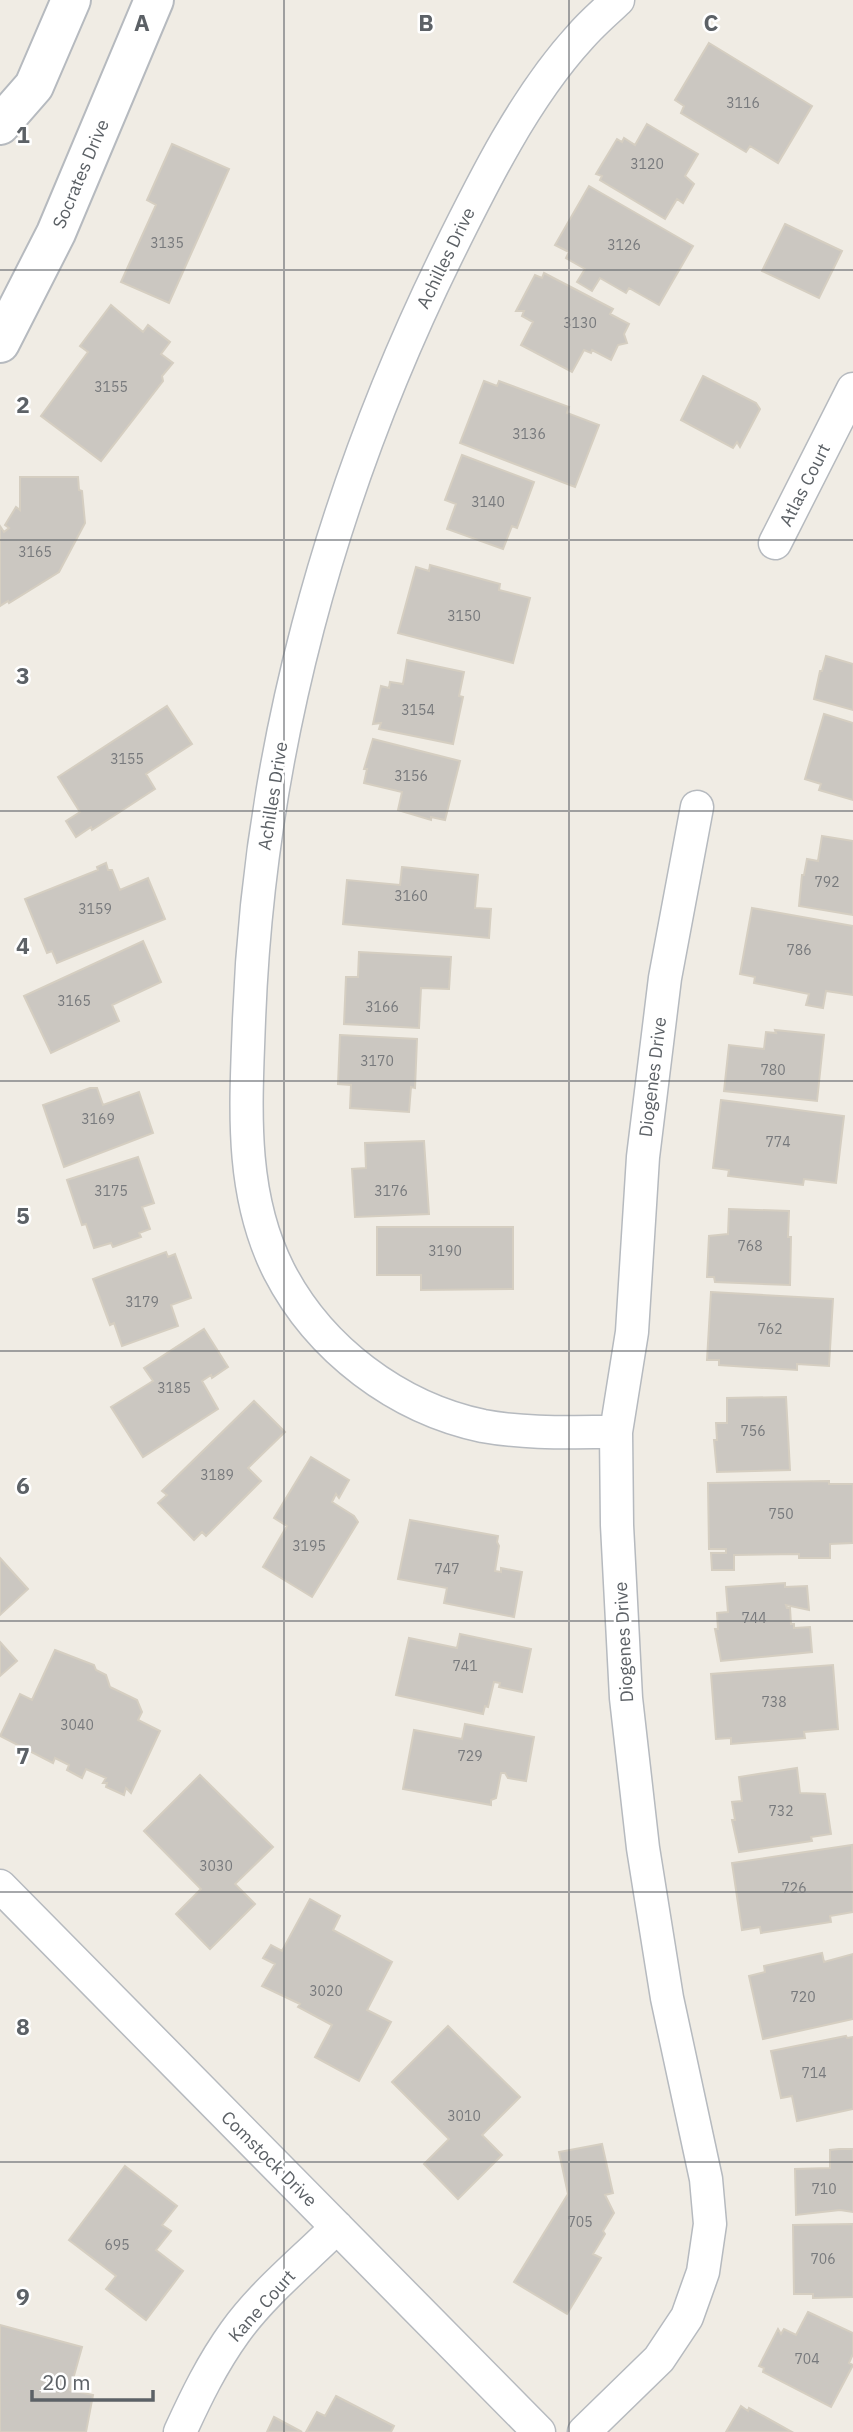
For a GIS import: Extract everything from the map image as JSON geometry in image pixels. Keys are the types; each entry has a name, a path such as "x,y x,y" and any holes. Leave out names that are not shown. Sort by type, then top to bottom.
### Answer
{"street":[{"path":"0,125 33,86 71,0"},
{"name":"Socrates Drive","path":"0,344 56,233 154,0"},
{"name":"Achilles Drive","path":"616,1432 533,1432 483,1426 433,1411 386,1388 341,1353 304,1312 279,1271 259,1223 248,1172 246,1108 252,959 267,822 290,698 324,564 346,498 368,433 416,318 472,205 538,90 580,36 618,0"},
{"name":"Atlas Court","path":"775,543 853,389"},
{"name":"Diogenes Drive","path":"584,2432 659,2359 687,2317 703,2272 709,2224 706,2179 667,1998 643,1848 626,1698 617,1525 616,1432 632,1332 643,1157 665,978 697,807"},
{"name":"Comstock Drive","path":"0,1886 539,2432"},
{"name":"Kane Court","path":"180,2432 201,2384 236,2330 337,2227"}],"building":[{"path":"709,43 812,106 778,163 750,146 746,152 681,113 684,106 675,100"},
{"path":"647,124 698,154 685,176 694,184 683,203 677,199 665,219 600,180 602,176 596,174 617,139 622,142 624,138 635,145"},
{"path":"172,144 229,169 169,303 121,282 156,205 147,200"},
{"path":"589,186 693,246 659,305 629,288 626,293 600,278 592,291 577,282 585,269 566,258 569,252 555,245"},
{"path":"785,224 842,251 819,298 762,271"},
{"path":"544,273 613,309 610,314 629,324 624,334 627,343 618,345 611,360 592,350 591,353 584,350 572,372 521,345 533,322 522,316 524,311 516,311 535,275 542,278"},
{"path":"111,305 143,332 148,325 170,342 161,354 173,363 162,376 163,381 101,461 41,416 88,352 80,346"},
{"path":"703,376 756,403 760,409 740,447 737,442 733,448 681,420"},
{"path":"484,381 497,386 499,381 569,407 567,413 599,425 575,487 460,443"},
{"path":"462,455 534,482 517,528 512,526 503,549 447,529 456,504 445,500"},
{"path":"20,477 78,477 85,523 59,572 0,606 0,526 4,532 9,528 5,525 16,507 20,510"},
{"path":"430,565 500,584 499,590 530,598 513,663 398,633 416,567 429,571"},
{"path":"826,656 853,664 853,710 814,699"},
{"path":"407,660 464,672 459,696 463,697 453,744 379,729 381,723 373,724 381,686 389,688 390,682 403,684"},
{"path":"167,706 192,744 146,774 155,789 92,830 91,827 76,837 66,821 80,812 58,777"},
{"path":"824,714 853,723 853,800 819,790 821,784 805,779"},
{"path":"373,739 460,761 445,820 431,817 431,820 398,810 402,792 364,783 367,769 364,769"},
{"path":"822,836 853,841 853,915 799,906 802,875 807,859 818,861"},
{"path":"106,863 108,870 112,870 120,890 148,878 165,919 57,963 52,951 47,953 25,899 98,870 97,867"},
{"path":"402,867 478,875 475,908 491,909 489,938 343,924 347,880 400,885"},
{"path":"752,908 853,926 853,995 826,991 823,1008 806,1005 809,994 754,983 755,977 740,974"},
{"path":"143,941 161,982 112,1005 119,1021 51,1053 24,996"},
{"path":"359,952 451,957 449,989 421,988 419,1028 344,1024 346,977 358,977"},
{"path":"775,1030 824,1035 817,1101 724,1091 729,1045 764,1049 766,1032 776,1033"},
{"path":"340,1035 417,1039 415,1088 411,1087 409,1112 350,1108 351,1085 338,1084"},
{"path":"90,1088 97,1088 103,1105 139,1092 153,1133 64,1167 43,1105"},
{"path":"721,1100 844,1116 836,1183 804,1179 803,1185 728,1176 729,1170 713,1168"},
{"path":"424,1141 429,1214 355,1217 352,1169 366,1168 365,1143"},
{"path":"138,1157 154,1203 142,1207 150,1229 139,1233 141,1237 113,1247 111,1243 94,1248 86,1224 82,1225 67,1180"},
{"path":"729,1209 789,1211 790,1285 715,1282 714,1277 707,1277 709,1236 728,1234"},
{"path":"377,1227 513,1227 513,1289 421,1290 421,1275 377,1275"},
{"path":"166,1252 168,1257 175,1254 191,1298 171,1305 178,1326 122,1346 114,1323 110,1325 93,1279"},
{"path":"711,1292 833,1299 829,1366 797,1364 797,1370 719,1365 719,1360 707,1360"},
{"path":"204,1329 228,1367 202,1381 218,1409 143,1457 111,1407 153,1381 144,1368"},
{"path":"786,1397 790,1470 717,1472 714,1440 717,1440 716,1423 727,1423 727,1398"},
{"path":"254,1401 285,1432 248,1468 261,1481 206,1536 202,1532 194,1540 158,1503 167,1495 162,1491"},
{"path":"311,1457 349,1480 339,1498 336,1494 332,1502 354,1516 358,1522 312,1597 263,1567 287,1526 274,1518"},
{"path":"829,1481 829,1484 853,1484 853,1543 830,1544 830,1558 799,1558 799,1554 734,1555 734,1570 712,1570 711,1553 726,1553 726,1549 709,1549 708,1483"},
{"path":"410,1520 498,1536 495,1571 501,1572 501,1568 522,1572 514,1617 444,1603 447,1588 398,1579"},
{"path":"0,1558 28,1589 0,1615"},
{"path":"785,1583 785,1587 807,1586 809,1610 786,1605 790,1608 791,1624 794,1624 794,1628 810,1627 812,1652 721,1661 715,1629 718,1629 717,1613 728,1612 726,1587"},
{"path":"460,1634 531,1649 522,1692 499,1687 500,1683 494,1682 488,1707 485,1706 483,1714 396,1695 409,1638 457,1648"},
{"path":"0,1642 17,1661 0,1676"},
{"path":"55,1650 94,1665 96,1670 106,1675 110,1687 137,1700 142,1712 138,1720 160,1731 131,1793 126,1788 124,1795 106,1787 107,1783 103,1783 106,1778 86,1769 82,1778 67,1770 69,1765 55,1758 53,1763 0,1736 20,1694 32,1700"},
{"path":"833,1665 838,1729 804,1732 805,1738 731,1744 731,1738 716,1739 711,1674"},
{"path":"465,1724 534,1737 526,1781 508,1778 505,1773 501,1773 496,1798 491,1800 491,1805 403,1789 414,1730 462,1739"},
{"path":"797,1768 800,1793 825,1794 831,1834 811,1837 812,1841 739,1852 732,1820 735,1820 732,1802 742,1801 739,1777"},
{"path":"200,1775 273,1847 235,1884 255,1904 210,1949 176,1914 201,1889 144,1831"},
{"path":"852,1845 853,1912 830,1916 831,1922 761,1933 760,1927 742,1930 732,1863"},
{"path":"310,1899 340,1916 333,1930 392,1962 367,2010 391,2022 359,2081 315,2057 332,2025 298,2007 300,2004 262,1986 275,1964 263,1958 271,1945 282,1951"},
{"path":"822,1953 824,1962 853,1954 853,2019 763,2039 749,1976 765,1972 764,1966"},
{"path":"448,2026 520,2097 482,2135 502,2155 458,2199 424,2164 449,2139 392,2082"},
{"path":"846,2036 853,2037 853,2109 797,2121 792,2096 781,2098 771,2051"},
{"path":"602,2144 613,2193 605,2195 614,2213 593,2254 601,2258 567,2314 514,2282 568,2194 559,2152"},
{"path":"853,2149 853,2212 840,2210 796,2215 795,2169 830,2168 830,2150"},
{"path":"125,2166 177,2206 162,2225 171,2231 156,2250 183,2271 146,2320 106,2289 116,2276 69,2240"},
{"path":"853,2224 853,2297 813,2298 813,2294 794,2294 793,2225"},
{"path":"808,2312 853,2333 853,2354 849,2363 853,2365 831,2407 763,2372 764,2368 759,2366 778,2329 781,2334 784,2329 796,2335"},
{"path":"0,2325 82,2347 70,2390 93,2395 86,2432 0,2432"},
{"path":"336,2396 394,2426 391,2432 306,2432 317,2412 325,2416"},
{"path":"741,2406 748,2411 749,2408 792,2432 726,2432"},
{"path":"274,2417 302,2432 267,2432"}]}
